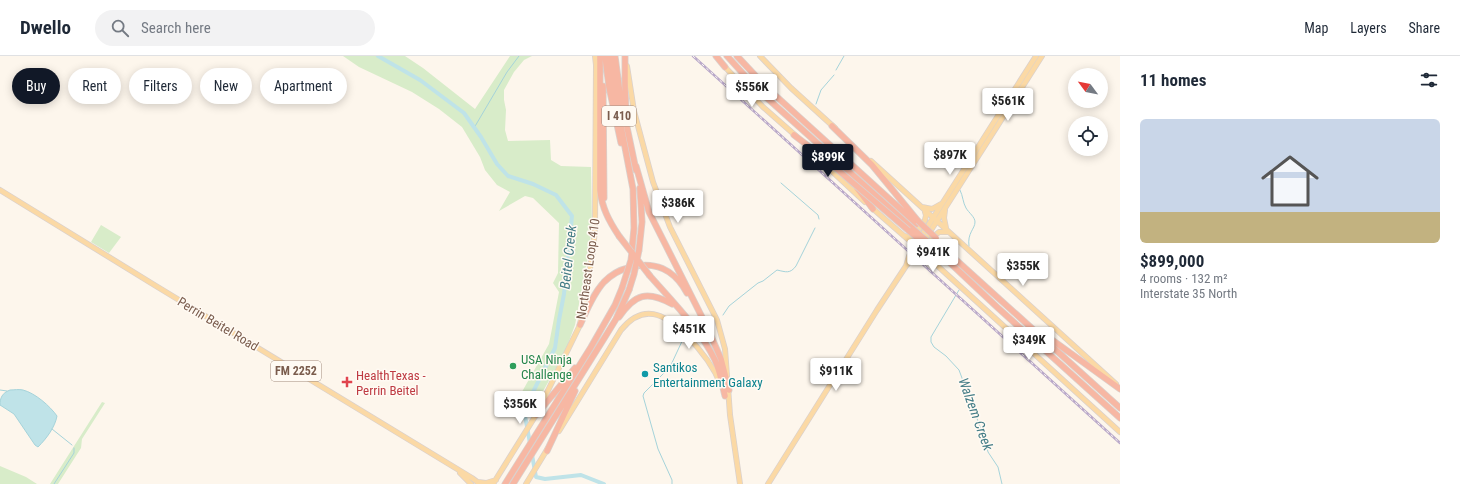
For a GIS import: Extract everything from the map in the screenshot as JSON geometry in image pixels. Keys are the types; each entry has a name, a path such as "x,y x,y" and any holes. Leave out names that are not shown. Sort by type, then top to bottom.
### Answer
{"highway":[{"path":"600,56 603,69"},
{"path":"600,56 599,180 601,201 608,219 617,234 708,347 718,367 725,396"},
{"path":"604,56 604,199 609,217 617,234"},
{"path":"604,56 614,114 630,176"},
{"name":"I 410","path":"505,484 591,347 615,305 631,260 634,209 633,189 614,90 610,56"},
{"path":"626,56 625,87 628,134"},
{"path":"715,56 725,67"},
{"path":"727,56 758,89 805,132 916,225 933,243"},
{"path":"737,56 766,87 916,225 979,290 1120,418"},
{"name":"I 410","path":"513,484 616,319 629,290 639,250 642,206 636,166 620,94 616,58"},
{"path":"832,126 876,169 902,203 916,225"},
{"path":"805,132 843,171 873,209"},
{"path":"794,135 965,267 1120,408"},
{"path":"636,166 649,212 694,298 721,359 729,390"},
{"path":"580,325 596,293 609,277 622,269 647,264 658,266 676,277 684,288 711,337"},
{"path":"988,288 1018,311 1045,335 1120,388"},
{"path":"605,337 629,304 638,298 658,296 676,306"},
{"path":"536,415 591,347"},
{"path":"547,451 588,363"},
{"path":"1101,400 1120,423"}],"main road":[{"name":"Northeast Loop 410","path":"495,482 536,415 580,325 593,251 595,228 595,56"},
{"path":"626,56 634,111 653,182 670,227 717,320 725,349 730,415 740,484"},
{"path":"760,56 791,88 832,126 1120,388"},
{"path":"948,231 944,218 945,204 1036,56"},
{"path":"768,484 935,219 993,133 1042,56"},
{"path":"725,67 763,107 873,209 1120,432"},
{"path":"993,133 1001,117 999,114"},
{"name":"Perrin Beitel Road","path":"0,190 479,483"},
{"path":"922,207 932,208 945,204"},
{"path":"906,238 914,236 924,222 926,215 922,207"},
{"path":"926,256 925,252 927,246 936,234 942,231 948,231"},
{"path":"906,238 912,256"},
{"path":"912,256 926,256"},
{"path":"526,484 621,330 628,322 638,316 646,314 661,316 676,326 695,344 712,366 725,396 730,415"},
{"name":"Perrin Beitel Road","path":"457,470 471,484"},
{"path":"479,483 495,482"}],"green space":[{"path":"343,56 405,56 423,68 475,109 510,56 532,56 524,60 514,72 504,90 506,110 505,130 508,141 550,140 551,160 561,166 591,167 592,227 575,325 565,352 532,411 516,412 514,409 549,344 559,292 553,283 558,273 559,223 533,198 525,196 499,211 510,192 497,185 485,170 480,157 462,127 439,109 412,92 359,67"},
{"path":"101,225 121,237 109,253 91,242"},
{"path":"102,402 105,403 82,439 81,448 58,484 50,484"},
{"path":"0,466 26,477 37,484 0,484"}],"water":[{"path":"10,390 21,390 32,394 46,404 57,416 50,432 38,447 35,445 14,414 0,405 2,396"}],"waterway":[{"name":"Beitel Creek","path":"378,56 420,80 464,113 481,137 497,164 508,176 533,184 556,195 572,216 564,294 555,348 524,410 536,477 545,479 581,475 604,484"},
{"path":"474,128 507,72 519,56"},
{"path":"836,70 844,56"},
{"path":"816,104 821,90 834,75"},
{"path":"781,183 818,215 819,219"},
{"name":"Walzem Creek","path":"960,190 965,206 975,220 975,225 969,238 969,246"},
{"path":"723,315 729,306 777,270 788,272 794,269 815,228"},
{"name":"Walzem Creek","path":"959,290 931,337 931,342 934,347 946,356 959,370 988,452 998,467 1002,484"},
{"path":"672,484 672,480 658,449 643,396 644,393 670,367 684,337"},
{"path":"0,390 7,391"},
{"path":"52,429 72,445"},
{"path":"54,484 74,453 74,448"}],"railway":[{"path":"693,56 1120,443"}],"place":[{"name":"USA Ninja Challenge","path":"513,366"},
{"name":"Santikos Entertainment Galaxy","path":"645,374"},
{"name":"HealthTexas - Perrin Beitel","path":"347,382"}]}
